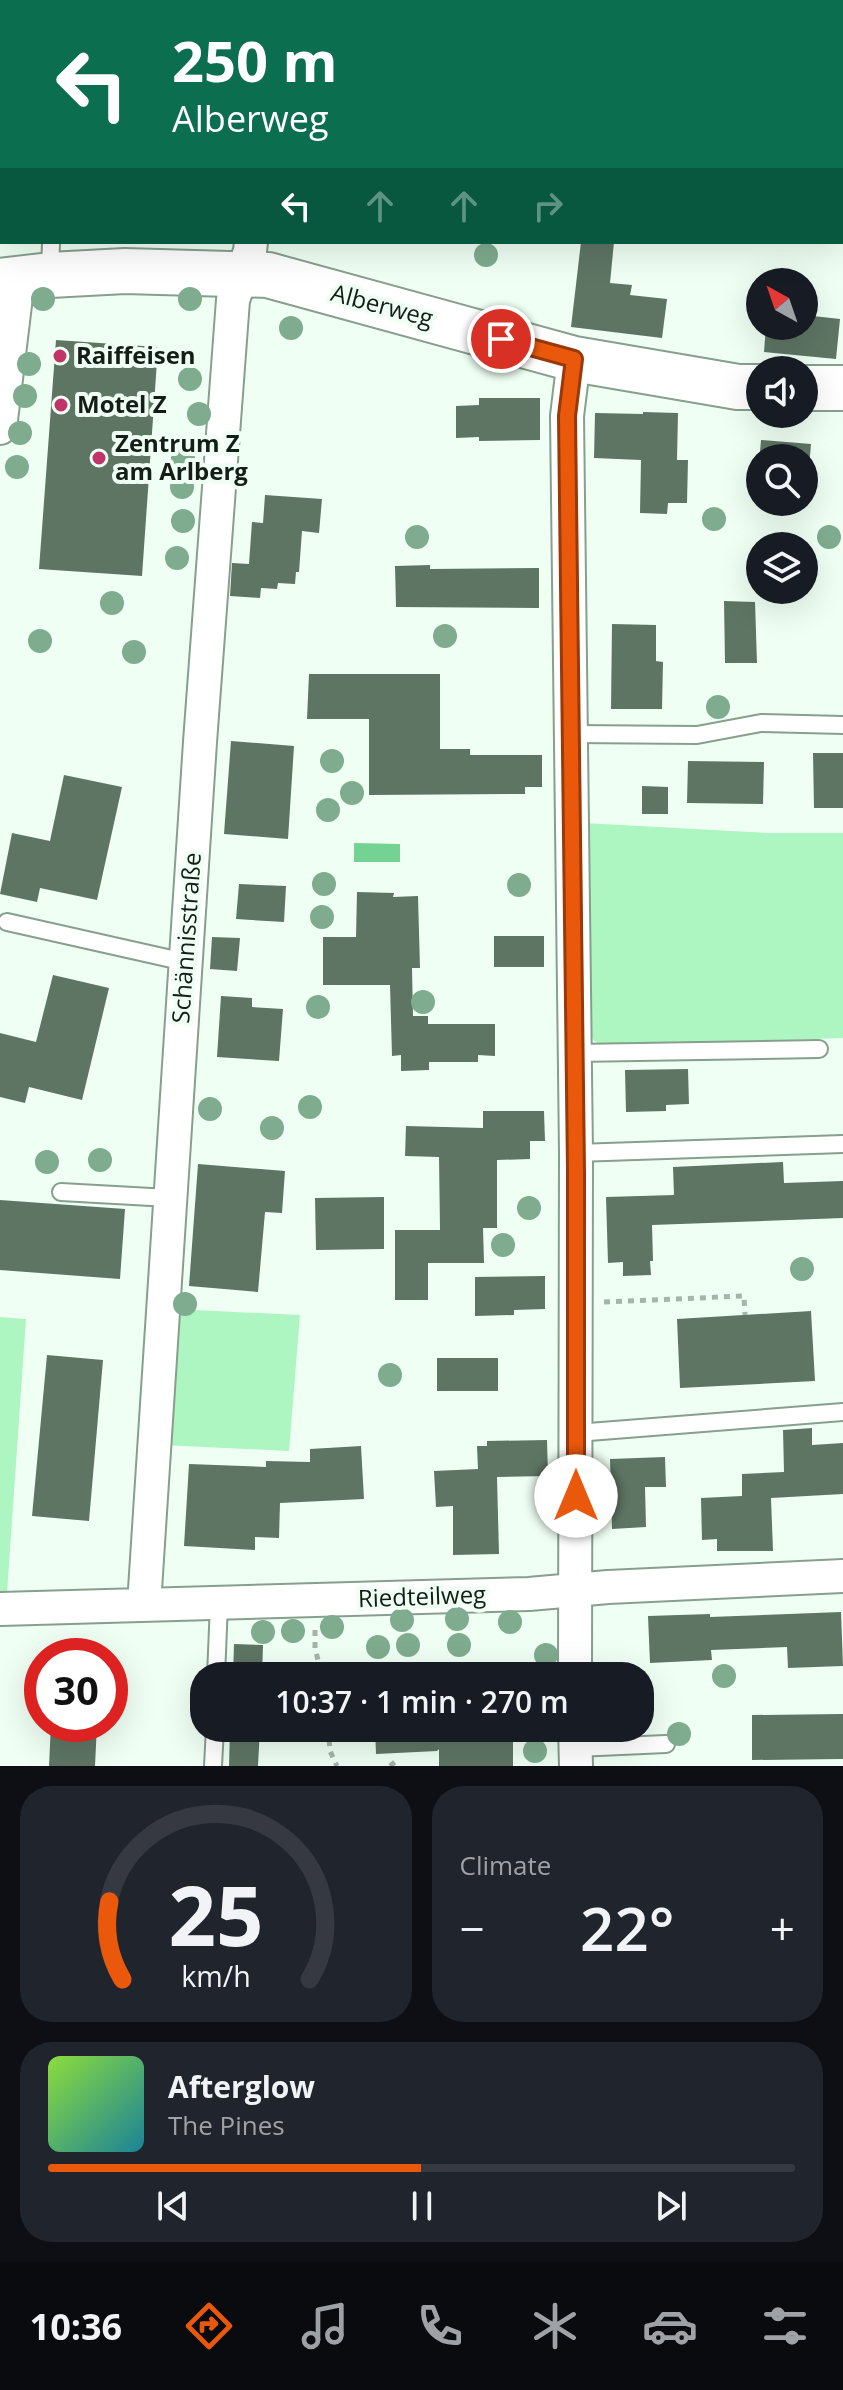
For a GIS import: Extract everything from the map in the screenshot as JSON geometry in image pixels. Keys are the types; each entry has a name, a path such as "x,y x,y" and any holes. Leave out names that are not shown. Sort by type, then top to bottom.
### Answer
{"street":[{"name":"Alberweg","path":"30,270 125,271 247,258 268,275 574,359 746,387"},
{"name":"Schännisstraße","path":"144,1605 201,727 233,300 247,258"},
{"path":"0,428 30,270"},
{"path":"574,359 567,416 576,1153 575,1662"},
{"path":"818,388 843,388"},
{"name":"Riedteilweg","path":"0,1609 574,1591 843,1576"}],"lane":[{"path":"572,734 697,735 761,723 843,725"},
{"path":"7,922 185,962"},
{"path":"575,1053 819,1049"},
{"path":"576,1153 843,1144"},
{"path":"61,1192 169,1198"},
{"path":"576,1433 843,1412"},
{"path":"217,1662 219,1604"},
{"path":"213,1766 214,1742"},
{"path":"576,1747 666,1744"}],"path":[{"path":"576,1303 744,1296 745,1315"},
{"path":"314,1601 315,1648 318,1662"},
{"path":"329,1742 337,1766"},
{"path":"390,1766 395,1762 397,1766"}],"shaded area":[{"path":"584,823 768,833 843,833 843,1038 606,1047 594,1041 588,1028"},
{"path":"354,843 400,844 400,862 354,862"},
{"path":"173,1309 300,1315 289,1451 163,1445"},
{"path":"0,1317 26,1319 7,1593 0,1594"}],"building":[{"path":"581,244 614,244 610,283 632,285 630,295 667,299 662,338 571,327"},
{"path":"818,317 840,319 836,359 764,352 765,340 818,340"},
{"name":"Zentrum Z am Arlberg","path":"56,340 158,347 142,576 39,569"},
{"path":"479,398 540,398 540,440 479,441 479,437 456,438 456,406 479,405"},
{"path":"595,413 678,413 677,460 688,460 687,503 668,503 667,514 640,513 641,460 594,458"},
{"path":"761,440 811,444 761,444"},
{"path":"265,495 322,499 319,533 302,531 295,584 278,583 277,589 261,588 260,598 230,596 232,563 249,564 252,522 263,523"},
{"path":"430,565 430,569 539,568 539,608 396,607 395,566"},
{"path":"724,601 755,604 757,663 725,663"},
{"path":"612,624 656,625 656,661 663,662 662,709 611,709"},
{"path":"309,674 440,674 440,749 470,749 470,755 542,755 542,787 525,787 525,794 369,795 369,719 307,719"},
{"path":"231,741 294,746 288,839 224,834"},
{"path":"813,753 843,753 843,808 814,808"},
{"path":"688,761 764,762 763,804 687,803"},
{"path":"64,775 122,787 97,900 40,888 37,902 0,894 12,833 50,841"},
{"path":"642,786 668,787 668,814 642,814"},
{"path":"239,884 286,886 284,922 236,919"},
{"path":"357,892 394,893 393,897 418,896 420,968 412,968 413,1016 428,1016 428,1024 495,1024 495,1056 478,1055 478,1062 429,1062 429,1070 401,1071 401,1055 392,1056 390,985 323,985 323,937 356,937"},
{"path":"494,936 544,936 544,967 494,967"},
{"path":"212,937 240,938 237,971 210,969"},
{"path":"53,975 109,988 82,1100 29,1087 25,1103 0,1097 0,1033 36,1042"},
{"path":"221,996 252,998 252,1007 283,1009 279,1061 217,1057"},
{"path":"688,1069 689,1104 666,1105 666,1111 626,1112 625,1070"},
{"path":"483,1111 544,1111 545,1141 530,1141 530,1159 497,1160 497,1228 483,1228 484,1263 428,1263 428,1300 395,1300 395,1230 440,1230 439,1157 405,1156 406,1126 483,1128"},
{"path":"783,1162 784,1183 843,1181 843,1218 652,1225 651,1275 623,1276 623,1262 608,1263 606,1197 674,1195 673,1167"},
{"path":"198,1164 285,1171 282,1213 265,1212 258,1292 189,1286"},
{"path":"384,1197 384,1249 316,1250 315,1198"},
{"path":"0,1200 125,1209 120,1279 0,1270"},
{"path":"545,1276 545,1309 514,1310 514,1315 475,1316 475,1277"},
{"path":"811,1311 815,1381 680,1388 677,1319"},
{"path":"47,1355 103,1360 89,1521 32,1516"},
{"path":"437,1358 498,1358 498,1391 437,1391"},
{"path":"812,1428 812,1445 843,1443 843,1494 771,1498 773,1551 717,1551 717,1539 702,1540 701,1498 742,1496 742,1474 784,1472 783,1430"},
{"path":"547,1440 548,1476 497,1477 499,1554 453,1555 453,1506 436,1507 434,1471 478,1469 477,1446 487,1446 487,1441"},
{"path":"361,1446 364,1499 280,1503 279,1538 255,1537 255,1550 184,1546 189,1464 266,1467 266,1461 310,1462 310,1449"},
{"path":"665,1457 666,1487 645,1487 646,1527 612,1529 610,1459"},
{"path":"841,1612 843,1666 788,1668 787,1647 711,1650 712,1660 650,1662 648,1616 710,1614 710,1617"},
{"path":"234,1644 263,1645 262,1662 233,1662"},
{"path":"843,1714 843,1759 752,1760 752,1715"},
{"path":"50,1742 96,1742 95,1766 49,1766"},
{"path":"230,1742 259,1742 258,1766 229,1766"},
{"path":"376,1742 513,1742 513,1766 439,1766 439,1749 376,1754"}],"place":[{"name":"Raiffeisen","path":"60,356"},
{"name":"Motel Z","path":"61,405"},
{"name":"Zentrum Z am Arlberg","path":"99,458"}],"route":[{"path":"501,339 574,359 567,416 576,1172 576,1496"}]}
